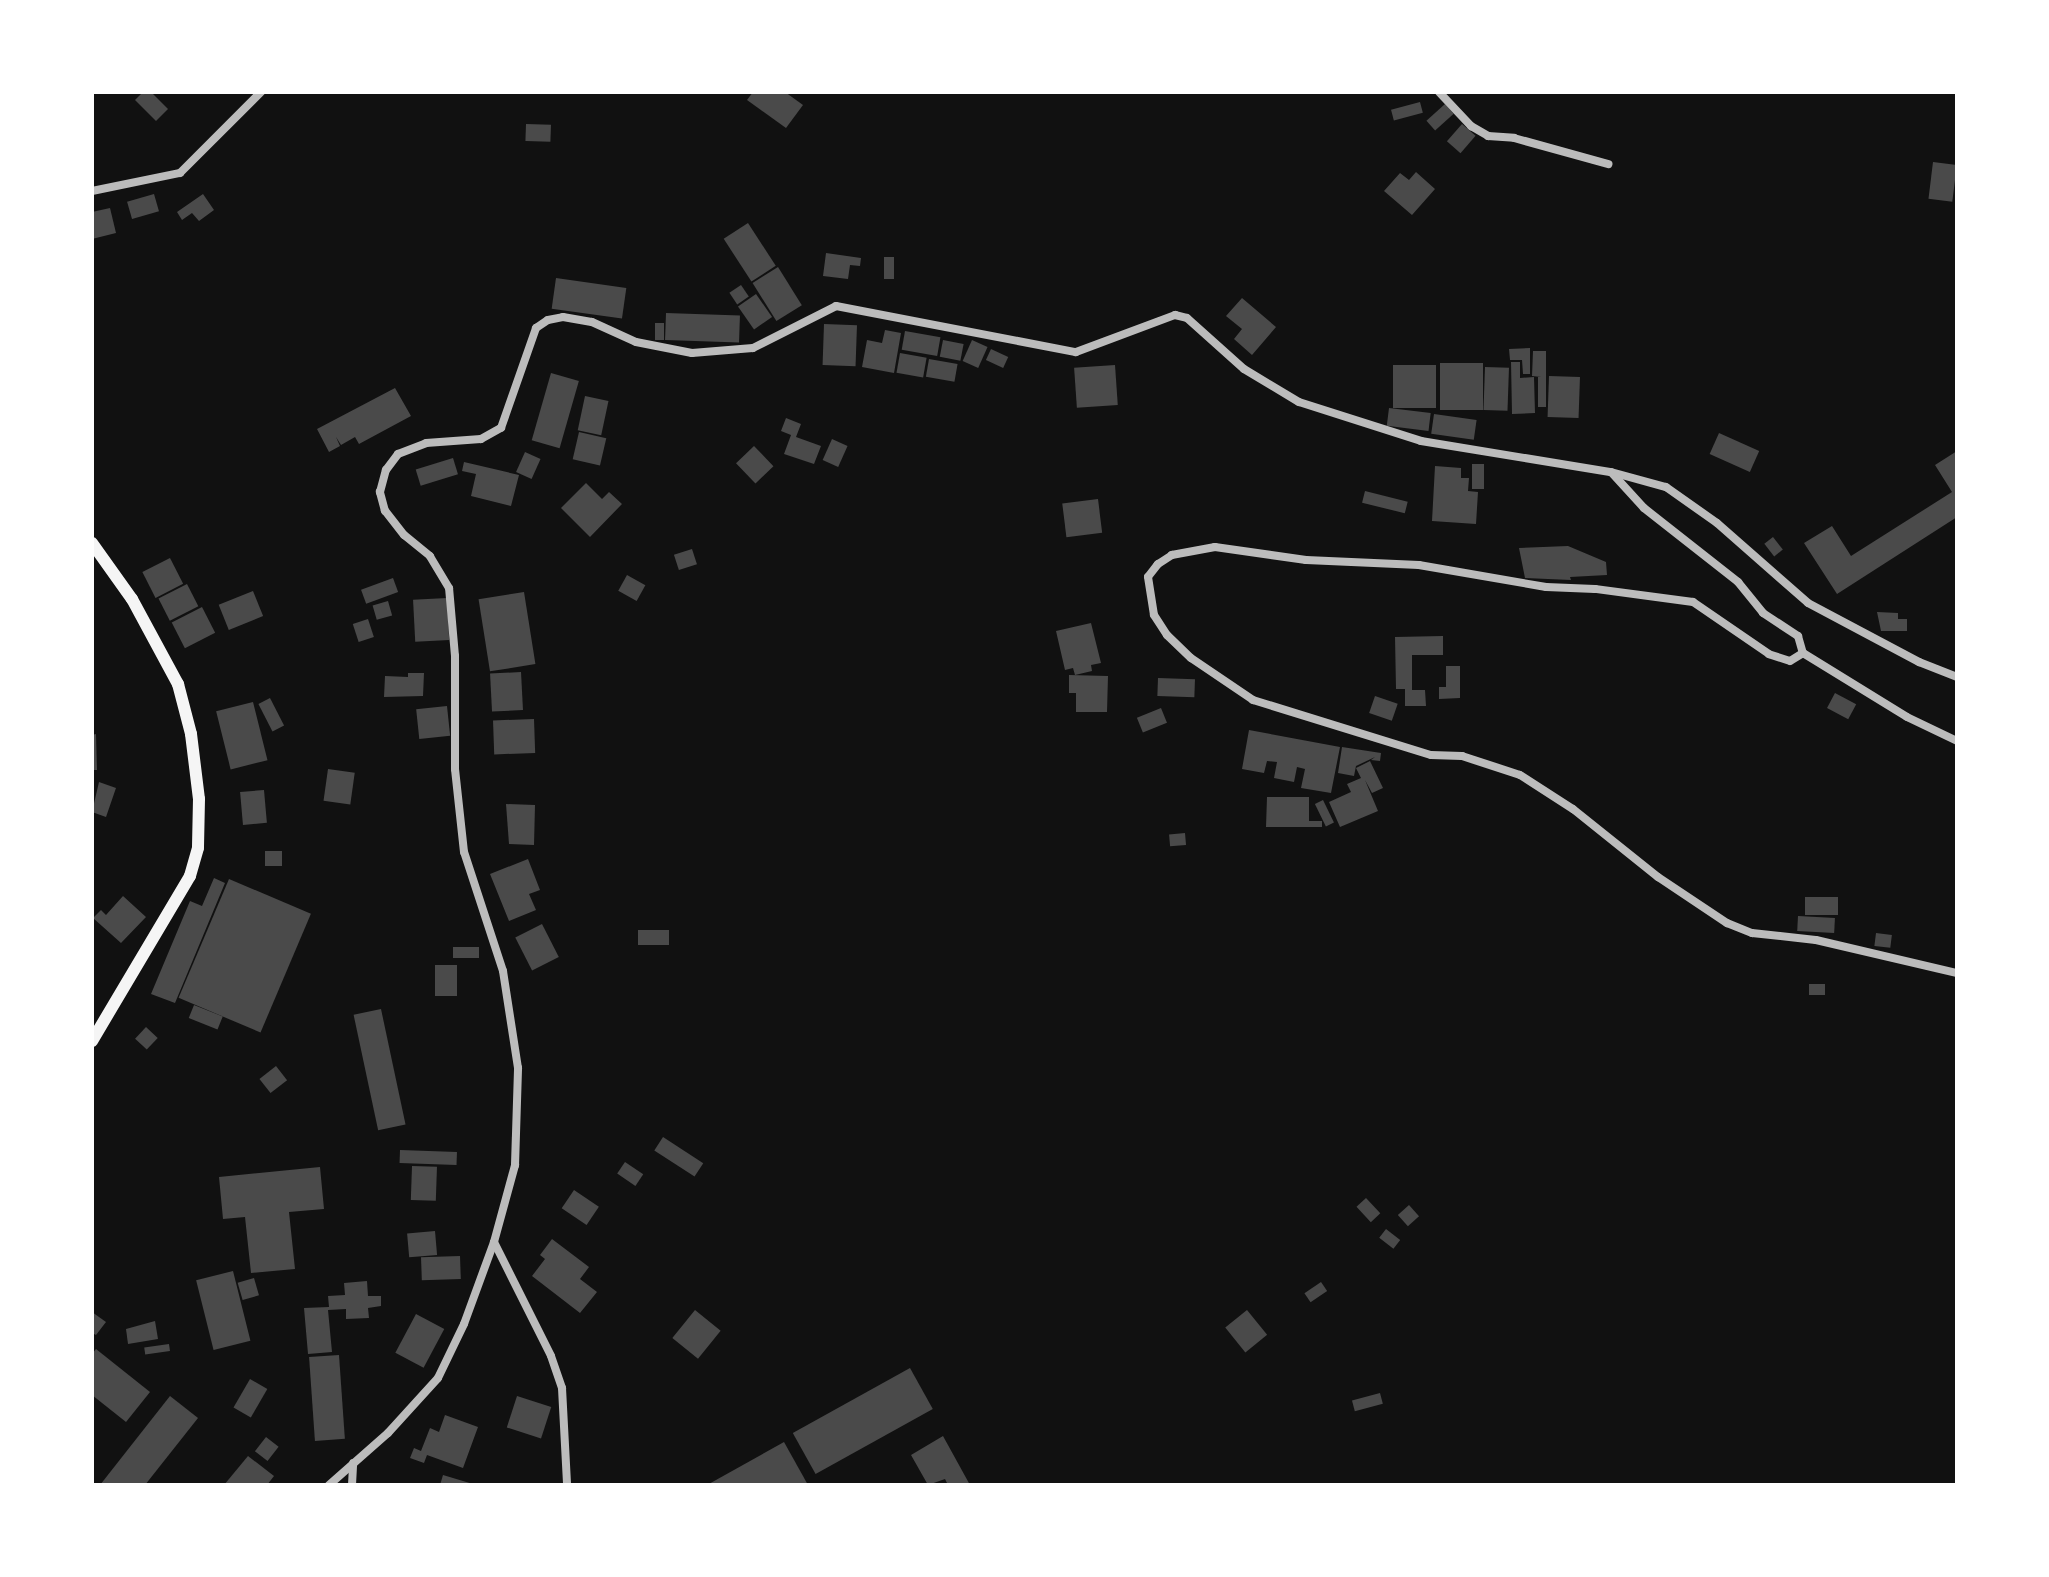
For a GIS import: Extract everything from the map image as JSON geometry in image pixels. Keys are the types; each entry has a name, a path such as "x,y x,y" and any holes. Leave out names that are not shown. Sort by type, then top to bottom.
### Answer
{"main road":[{"path":"92,543 132,599 178,684 191,734 199,799 198,848 190,876 92,1041"}],"street":[{"path":"92,191 180,173 261,92"},
{"path":"1439,92 1471,126 1488,136 1514,138 1608,164"},
{"path":"329,1485 388,1433 438,1378 464,1324 494,1242 515,1165 518,1068 503,971 464,852 455,769 455,656 449,588 430,556 404,535 385,511 380,492 386,470 398,454 426,443 481,439 501,428 536,328 563,317 592,322 636,342 692,353 753,348 836,306 1076,352 1175,315 1187,318 1244,369 1299,402 1421,441 1611,472 1666,487 1717,523 1808,603 1919,662 1957,677"},
{"path":"1611,472 1644,508 1738,582 1763,613 1798,636 1803,653 1907,717 1957,741"},
{"path":"1803,653 1790,661 1769,654 1693,602 1595,589 1546,587 1419,565 1306,560 1215,547 1172,555 1158,564 1148,577 1154,615 1167,635 1211,675 1253,700 1431,755 1462,756 1520,775 1573,809 1658,877 1727,923 1752,933 1816,940 1957,973"},
{"path":"494,1242 551,1356 562,1388 567,1485"},
{"path":"352,1485 353,1463"}],"building":[{"path":"143,92 151,92 168,109 156,121 135,100"},
{"path":"753,92 785,92 803,105 786,128 747,100"},
{"path":"1420,102 1423,113 1394,120 1391,110"},
{"path":"1445,104 1454,114 1435,130 1426,121"},
{"path":"526,124 551,125 550,142 525,141"},
{"path":"1462,124 1476,136 1460,153 1447,141"},
{"path":"1933,162 1957,165 1952,202 1928,199"},
{"path":"1416,172 1435,189 1412,215 1384,191 1400,173 1409,180"},
{"path":"154,194 159,211 132,219 127,202"},
{"path":"203,194 214,210 199,221 192,213 182,220 177,212"},
{"path":"110,208 116,233 92,239 92,212"},
{"path":"748,223 776,266 751,282 724,239"},
{"path":"826,253 861,258 860,266 850,265 848,279 823,276"},
{"path":"884,257 894,257 894,279 884,279"},
{"path":"778,267 802,305 776,321 753,283"},
{"path":"556,278 626,288 622,319 552,309"},
{"path":"741,285 749,297 737,304 729,293"},
{"path":"756,294 772,317 754,330 738,307"},
{"path":"1242,298 1276,327 1252,355 1234,339 1242,329 1226,316"},
{"path":"666,313 740,316 739,343 665,340"},
{"path":"655,323 664,323 664,340 655,340"},
{"path":"824,324 857,325 856,366 823,365"},
{"path":"885,330 901,333 894,373 862,367 867,340 882,343"},
{"path":"905,331 940,337 937,356 902,350"},
{"path":"943,340 964,344 960,361 940,357"},
{"path":"972,340 988,347 978,368 963,361"},
{"path":"1530,348 1530,374 1523,374 1522,360 1510,360 1509,349"},
{"path":"991,349 1008,357 1003,368 986,360"},
{"path":"1533,351 1546,351 1546,407 1538,407 1538,377 1541,377 1532,376"},
{"path":"900,353 927,358 923,377 897,373"},
{"path":"929,359 958,364 954,382 926,377"},
{"path":"1511,362 1520,362 1520,378 1534,377 1535,413 1512,414"},
{"path":"1440,363 1483,363 1483,410 1440,410"},
{"path":"1115,365 1118,405 1077,408 1074,368"},
{"path":"1393,365 1436,365 1436,408 1393,408"},
{"path":"1485,367 1509,368 1507,411 1483,410"},
{"path":"551,373 579,381 560,448 532,440"},
{"path":"1549,376 1580,377 1579,418 1548,417"},
{"path":"395,388 411,416 359,444 355,437 341,445 336,437 340,446 329,452 317,429"},
{"path":"585,396 608,401 601,435 578,430"},
{"path":"1389,408 1431,413 1428,431 1387,426"},
{"path":"1434,414 1477,420 1474,440 1431,434"},
{"path":"786,418 801,424 796,437 821,446 814,464 784,454 791,435 781,431"},
{"path":"579,432 606,438 600,466 573,459"},
{"path":"1719,433 1759,451 1750,472 1710,454"},
{"path":"832,439 848,446 838,467 823,460"},
{"path":"754,446 773,466 755,484 736,463"},
{"path":"1957,451 1957,517 1837,594 1804,543 1832,526 1851,556 1952,492 1935,465"},
{"path":"525,452 541,459 532,479 516,472"},
{"path":"453,458 458,474 421,486 416,469"},
{"path":"464,462 519,475 511,506 471,496 476,474 462,471"},
{"path":"1472,464 1484,464 1484,489 1472,489"},
{"path":"1435,466 1461,468 1461,478 1469,478 1468,491 1478,492 1476,524 1432,521"},
{"path":"586,483 602,499 609,492 622,504 590,537 561,508"},
{"path":"1365,491 1408,502 1405,513 1362,503"},
{"path":"1098,499 1102,533 1066,537 1062,503"},
{"path":"1773,537 1783,550 1774,556 1764,544"},
{"path":"1568,546 1606,562 1607,575 1570,577 1571,580 1525,578 1519,548"},
{"path":"692,549 697,564 679,570 674,555"},
{"path":"170,558 183,584 156,598 142,572"},
{"path":"627,575 645,585 637,601 618,591"},
{"path":"393,578 398,592 366,604 361,590"},
{"path":"187,584 198,606 170,621 158,599"},
{"path":"253,591 263,616 229,630 219,605"},
{"path":"524,592 535,664 490,671 479,599"},
{"path":"447,598 449,640 415,642 413,600"},
{"path":"388,601 392,615 377,620 373,605"},
{"path":"202,607 215,633 185,648 172,622"},
{"path":"1877,612 1898,613 1898,619 1907,619 1907,631 1881,631"},
{"path":"368,619 374,637 359,642 353,624"},
{"path":"1091,623 1101,663 1091,665 1092,671 1075,675 1073,668 1065,670 1056,631"},
{"path":"1443,636 1443,655 1412,655 1412,690 1425,690 1426,706 1405,706 1405,689 1396,689 1395,637"},
{"path":"1446,666 1460,666 1460,698 1439,699 1439,687 1446,687"},
{"path":"521,672 523,710 492,712 490,674"},
{"path":"408,673 424,673 423,696 384,697 385,676 408,677"},
{"path":"1069,675 1108,676 1107,712 1076,712 1076,693 1069,693"},
{"path":"1158,678 1195,679 1194,697 1157,696"},
{"path":"1835,693 1856,704 1848,719 1827,708"},
{"path":"1375,696 1398,704 1392,721 1369,713"},
{"path":"270,698 284,726 272,732 258,704"},
{"path":"253,702 268,760 231,769 216,711"},
{"path":"447,706 450,736 419,739 416,709"},
{"path":"1161,708 1167,723 1143,733 1137,718"},
{"path":"534,719 535,753 494,754 493,720"},
{"path":"1249,730 1340,747 1331,793 1301,788 1305,769 1297,767 1294,782 1274,778 1277,762 1267,761 1264,773 1242,769"},
{"path":"96,734 97,770 92,770 92,735"},
{"path":"1342,747 1381,753 1380,761 1371,760 1375,757 1356,766 1354,776 1338,773"},
{"path":"1370,761 1383,788 1372,793 1365,780 1378,811 1340,827 1329,802 1351,792 1347,784 1361,778 1356,768"},
{"path":"328,769 355,773 350,804 324,801"},
{"path":"99,782 116,788 106,817 92,812"},
{"path":"264,790 267,823 243,825 240,792"},
{"path":"1267,797 1309,797 1309,821 1322,821 1322,827 1266,827"},
{"path":"1323,800 1334,822 1326,826 1315,804"},
{"path":"506,804 535,805 534,845 509,844"},
{"path":"1185,833 1186,845 1170,846 1169,834"},
{"path":"265,851 282,851 282,866 265,866"},
{"path":"528,859 540,890 529,894 536,910 509,921 490,874"},
{"path":"214,878 225,883 175,1003 151,994 190,901 202,906"},
{"path":"229,879 311,914 261,1033 179,998"},
{"path":"123,896 146,917 121,943 93,918 101,910 106,915"},
{"path":"1805,897 1838,897 1838,915 1805,915"},
{"path":"1798,916 1835,918 1834,933 1797,931"},
{"path":"542,924 559,957 532,971 515,938"},
{"path":"638,930 669,930 669,945 638,945"},
{"path":"1876,933 1892,935 1890,948 1874,946"},
{"path":"453,947 479,947 479,958 453,958"},
{"path":"435,965 457,965 457,996 435,996"},
{"path":"1809,984 1825,984 1825,995 1809,995"},
{"path":"194,1005 223,1017 217,1030 189,1018"},
{"path":"381,1009 406,1124 378,1130 354,1015"},
{"path":"146,1027 158,1038 147,1050 135,1039"},
{"path":"276,1066 287,1080 271,1093 259,1079"},
{"path":"663,1137 703,1163 695,1177 654,1150"},
{"path":"400,1150 457,1152 457,1165 400,1163"},
{"path":"625,1162 643,1174 635,1186 617,1174"},
{"path":"412,1166 437,1167 436,1201 411,1200"},
{"path":"320,1167 324,1209 289,1212 295,1269 251,1273 245,1217 223,1219 219,1177"},
{"path":"574,1190 599,1207 587,1225 562,1208"},
{"path":"1366,1198 1380,1213 1371,1222 1356,1207"},
{"path":"1409,1205 1419,1216 1408,1226 1398,1215"},
{"path":"1386,1229 1400,1240 1393,1249 1379,1238"},
{"path":"435,1231 437,1255 409,1257 407,1233"},
{"path":"552,1239 589,1267 580,1279 597,1292 580,1313 532,1276 545,1259 540,1255"},
{"path":"460,1256 461,1279 422,1280 421,1257"},
{"path":"233,1271 250,1341 214,1350 196,1280"},
{"path":"254,1278 259,1295 243,1300 238,1283"},
{"path":"367,1281 368,1296 381,1296 381,1306 368,1308 369,1318 346,1319 346,1309 328,1310 332,1352 308,1354 304,1308 329,1307 328,1296 345,1295 344,1283"},
{"path":"1321,1282 1327,1291 1311,1302 1304,1293"},
{"path":"695,1310 721,1331 698,1359 672,1338"},
{"path":"1247,1310 1267,1335 1245,1352 1225,1328"},
{"path":"92,1312 106,1322 96,1335 92,1333"},
{"path":"416,1314 444,1329 424,1368 395,1353"},
{"path":"155,1321 158,1339 128,1344 126,1329"},
{"path":"169,1344 170,1351 145,1354 144,1347"},
{"path":"96,1349 150,1392 126,1422 92,1395 92,1354"},
{"path":"339,1355 345,1439 315,1441 309,1357"},
{"path":"910,1368 933,1409 816,1474 793,1433"},
{"path":"250,1379 267,1389 251,1418 234,1408"},
{"path":"1380,1393 1383,1404 1355,1411 1352,1401"},
{"path":"170,1396 198,1418 145,1485 100,1485"},
{"path":"517,1396 551,1407 541,1439 507,1427"},
{"path":"445,1415 478,1427 463,1468 427,1455 424,1463 410,1458 414,1448 421,1451 430,1428 439,1432"},
{"path":"943,1436 970,1485 948,1485 945,1479 928,1485 911,1455"},
{"path":"266,1437 279,1447 268,1461 255,1451"},
{"path":"784,1442 808,1485 707,1485"},
{"path":"248,1456 274,1476 267,1485 224,1485"},
{"path":"443,1475 473,1484 473,1485 440,1485"}]}
